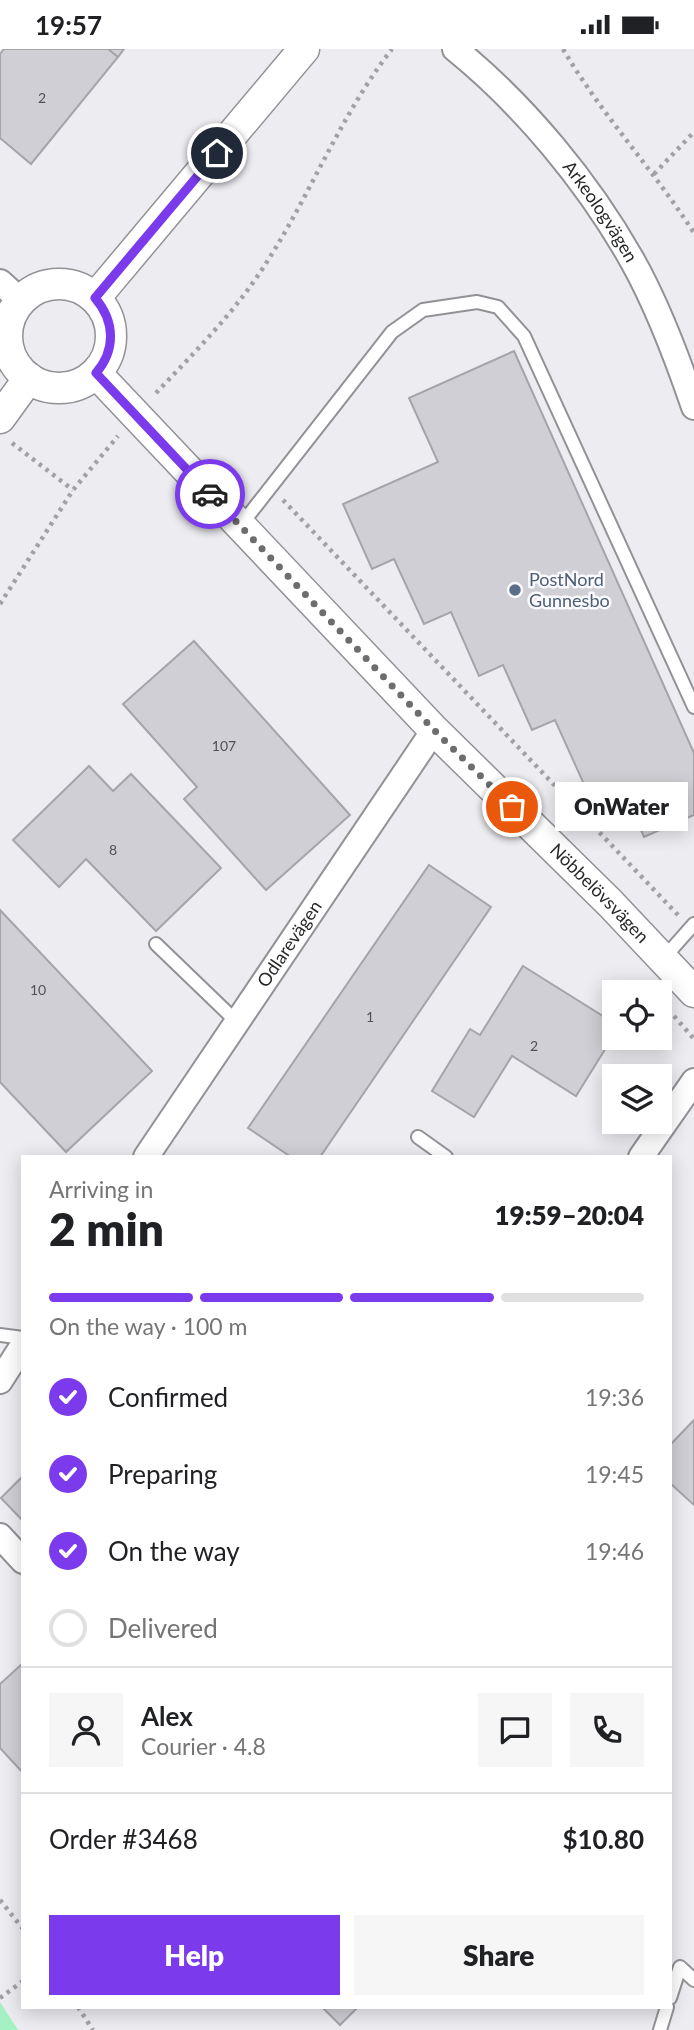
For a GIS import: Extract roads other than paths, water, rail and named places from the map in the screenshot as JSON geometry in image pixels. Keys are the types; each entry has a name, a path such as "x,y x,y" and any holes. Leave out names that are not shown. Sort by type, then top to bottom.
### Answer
{"street":[{"path":"95,298 304,49"},
{"name":"Arkeologvägen","path":"454,49 474,65 544,137 600,210 632,260 688,371 694,407"},
{"path":"65,284 80,288 95,298 108,318 111,333 109,352 96,373 81,383 66,387 48,387 29,378 17,366 8,341 10,291 65,284"},
{"name":"Nöbbelövsvägen","path":"96,373 434,730 694,992"},
{"path":"5,430 29,378"},
{"name":"Odlarevägen","path":"147,1155 434,730"},
{"path":"642,1155 694,1081"},
{"path":"0,1381 21,1348"},
{"path":"0,1536 21,1559"}],"lane":[{"path":"240,525 392,332 423,310 477,302 498,307 524,335 694,706"},
{"path":"663,959 692,926"},
{"path":"156,944 237,1021"},
{"path":"418,1137 443,1155"},
{"path":"0,1335 21,1338"},
{"path":"672,1992 680,1967 694,1980"},
{"path":"660,2030 666,2009"}],"place":[{"name":"PostNord Gunnesbo","path":"515,590"},
{"name":"OnWater","path":"512,807"}]}
